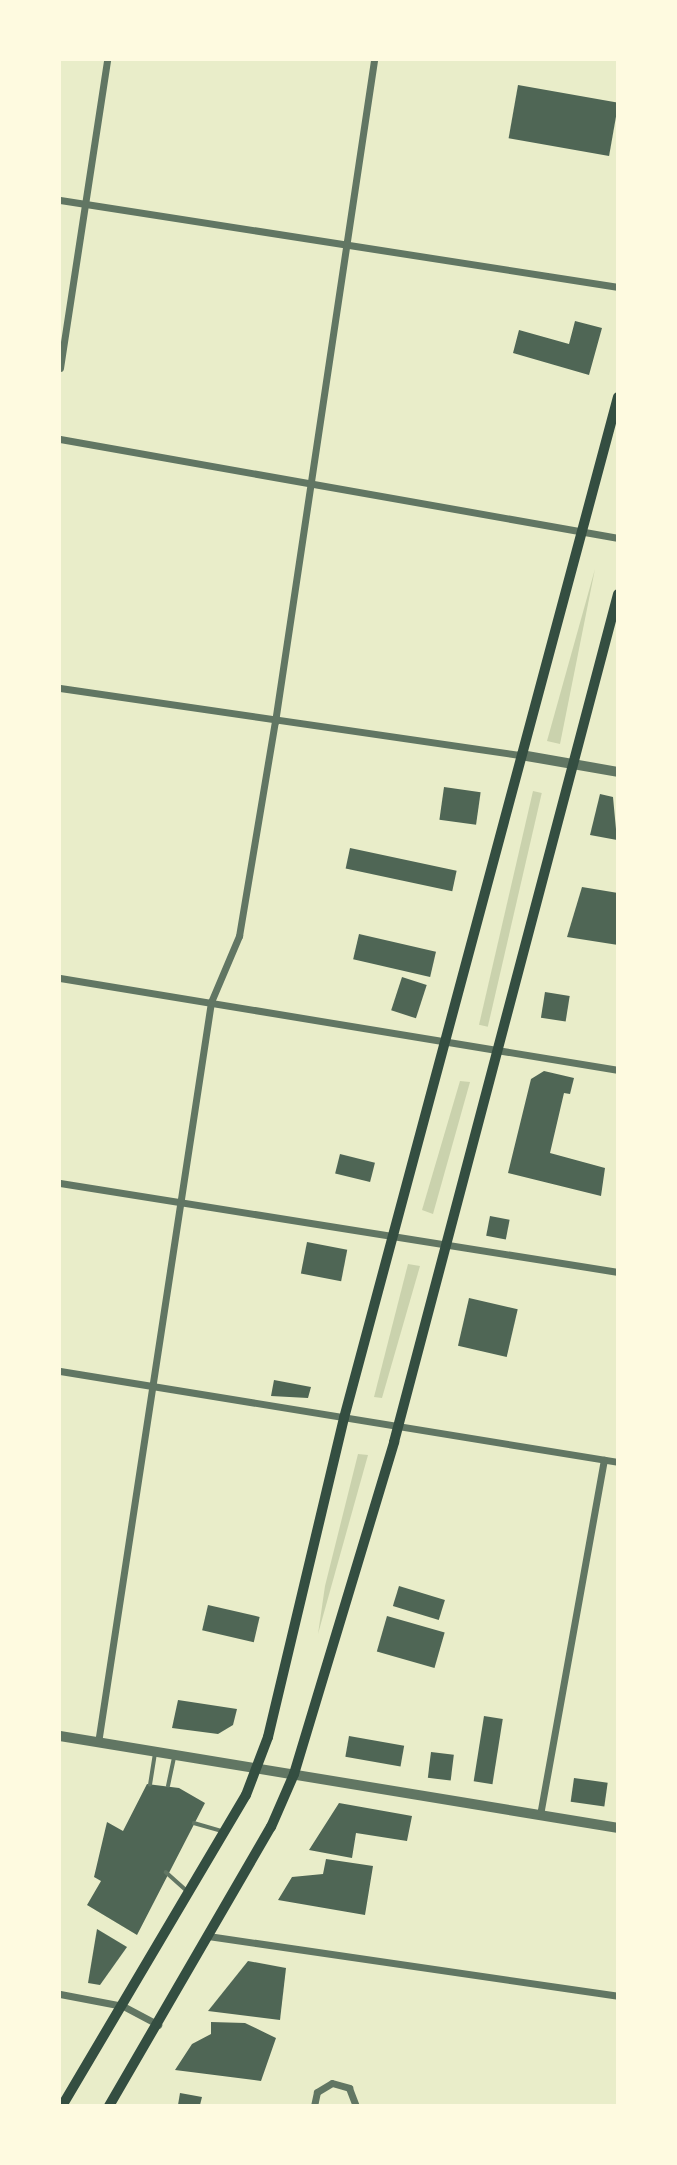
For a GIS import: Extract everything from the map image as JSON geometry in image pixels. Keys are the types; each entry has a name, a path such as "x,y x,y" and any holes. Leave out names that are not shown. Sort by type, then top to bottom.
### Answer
{"main road":[{"path":"62,2105 189,1893 257,1770 344,1418 618,397"},
{"path":"109,2105 208,1936 294,1774 398,1427 443,1244 618,594"}],"street":[{"path":"60,368 107,60"},
{"path":"98,1743 148,1385 211,1002 239,936 275,722 309,479 374,60"},
{"path":"60,200 345,247 618,287"},
{"path":"60,439 309,479 618,538"},
{"path":"60,688 275,722 521,755 618,772"},
{"path":"60,978 446,1044 618,1070"},
{"path":"60,1183 394,1233 443,1244 618,1272"},
{"path":"60,1371 618,1462"},
{"path":"540,1815 604,1460"},
{"path":"60,1736 155,1755 175,1755 618,1828"},
{"path":"208,1936 618,1996"},
{"path":"60,1994 123,2006 158,2025"},
{"path":"314,2105 326,2084 344,2085 365,2105"},
{"path":"354,2095 356,2105"}],"lane":[{"path":"150,1785 155,1755"},
{"path":"168,1786 175,1755"},
{"path":"194,1823 224,1832"},
{"path":"166,1872 189,1893"}],"green space":[{"path":"595,569 560,744 547,741"},
{"path":"533,791 542,793 488,1027 479,1025"},
{"path":"460,1081 470,1082 433,1214 422,1210"},
{"path":"408,1264 420,1266 382,1398 374,1397"},
{"path":"358,1454 368,1455 318,1634 325,1586"}],"building":[{"path":"518,85 618,103 609,156 509,138"},
{"path":"575,321 602,328 589,375 513,353 519,330 569,344"},
{"path":"444,787 481,792 476,825 439,820"},
{"path":"600,794 613,797 617,840 590,835"},
{"path":"350,848 457,871 452,891 346,869"},
{"path":"582,887 618,893 618,945 567,937"},
{"path":"359,934 436,952 430,977 353,959"},
{"path":"402,977 427,985 416,1018 391,1010"},
{"path":"545,992 570,996 566,1022 541,1018"},
{"path":"544,1071 574,1078 570,1094 564,1093 550,1153 605,1168 601,1196 508,1173 531,1079"},
{"path":"340,1154 375,1163 370,1182 335,1173"},
{"path":"490,1216 510,1220 506,1239 486,1236"},
{"path":"307,1242 347,1250 341,1281 301,1273"},
{"path":"469,1298 518,1309 507,1357 458,1346"},
{"path":"274,1380 311,1387 308,1398 271,1396"},
{"path":"399,1586 445,1600 439,1620 393,1606"},
{"path":"208,1605 260,1617 254,1642 202,1630"},
{"path":"387,1616 445,1633 434,1668 377,1652"},
{"path":"178,1700 237,1709 233,1725 218,1734 172,1728"},
{"path":"484,1716 503,1719 492,1784 474,1781"},
{"path":"349,1736 404,1746 401,1766 345,1757"},
{"path":"431,1752 454,1755 451,1781 428,1778"},
{"path":"574,1778 608,1783 604,1806 571,1802"},
{"path":"147,1784 179,1788 205,1803 137,1935 87,1905 101,1881 94,1877 107,1822 123,1831"},
{"path":"339,1803 412,1816 407,1841 356,1833 352,1858 309,1850"},
{"path":"326,1859 373,1866 365,1915 278,1900 292,1877 323,1874"},
{"path":"97,1929 127,1947 100,1985 88,1983"},
{"path":"248,1961 286,1968 280,2020 208,2011"},
{"path":"211,2022 245,2023 276,2038 261,2081 175,2070 192,2044 211,2034"},
{"path":"180,2093 202,2097 200,2105 178,2105"}]}
